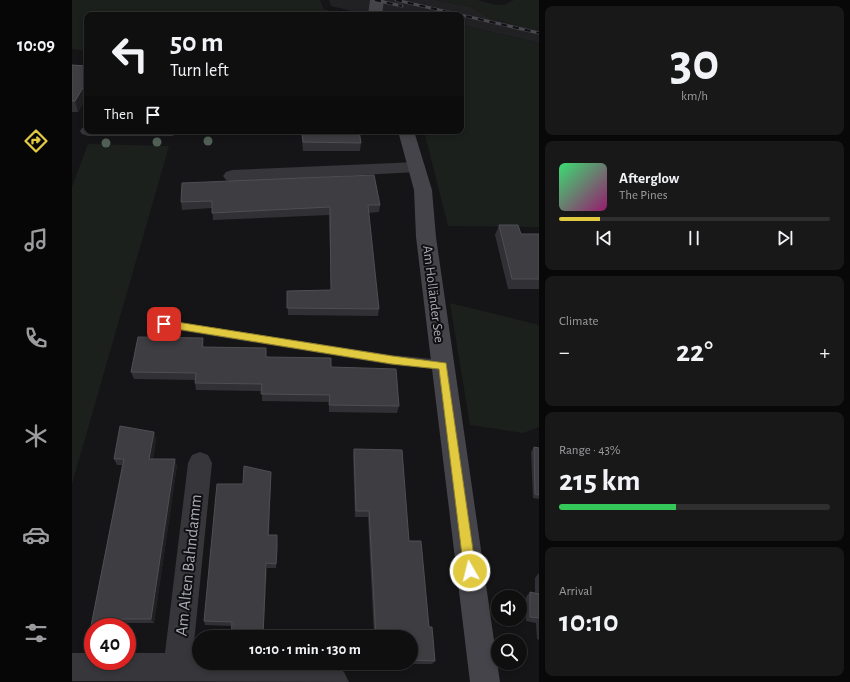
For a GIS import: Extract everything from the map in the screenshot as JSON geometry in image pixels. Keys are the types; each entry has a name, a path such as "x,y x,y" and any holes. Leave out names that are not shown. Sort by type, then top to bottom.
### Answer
{"street":[{"path":"375,12 376,0"},
{"path":"72,130 84,131"},
{"name":"Am Holländer See","path":"407,134 423,190 426,237 485,682"},
{"path":"232,176 417,167"},
{"name":"Am Alten Bahndamm","path":"176,668 200,463"},
{"path":"72,667 314,668 334,682"}],"lane":[{"path":"164,324 392,360 443,365"}],"shaded area":[{"path":"72,0 320,0 324,9 335,12 84,12 84,51 72,49"},
{"path":"329,0 437,0 471,7 491,19 539,30 539,43 464,26 464,12 356,12 331,6"},
{"path":"437,0 478,0 496,5 504,5 514,0 539,0 539,30 491,19 471,7"},
{"path":"464,26 539,43 539,227 448,226 425,134 464,134"},
{"path":"88,144 169,146 72,484 72,187"},
{"path":"450,303 539,325 539,427 523,433 470,425"}],"building":[{"path":"72,65 84,66 84,86 75,101 72,101"},
{"path":"302,134 360,134 361,143 303,142"},
{"path":"374,175 380,205 368,205 379,309 287,308 287,291 331,290 330,207 212,213 212,201 181,202 182,183"},
{"path":"499,225 518,225 521,234 539,234 539,279 512,279"},
{"path":"138,337 203,338 202,347 266,348 266,357 331,358 331,367 396,369 399,406 329,405 330,395 261,394 262,384 195,383 196,373 131,372"},
{"path":"120,426 154,432 149,459 175,459 151,619 93,618 124,459 114,459"},
{"path":"534,447 539,448 539,495 535,494"},
{"path":"354,449 402,450 409,541 421,541 429,627 432,627 435,661 418,660 418,630 376,630 369,511 356,511"},
{"path":"244,466 271,472 268,535 277,535 277,549 276,564 266,563 263,630 231,630 232,622 204,621 217,484 243,484"},
{"path":"530,592 539,594 539,618 530,617"}],"railway":[{"path":"375,0 402,6"},
{"path":"396,0 448,12"},
{"path":"464,16 539,33"}],"route":[{"path":"164,324 392,360 443,365 470,571"}]}
